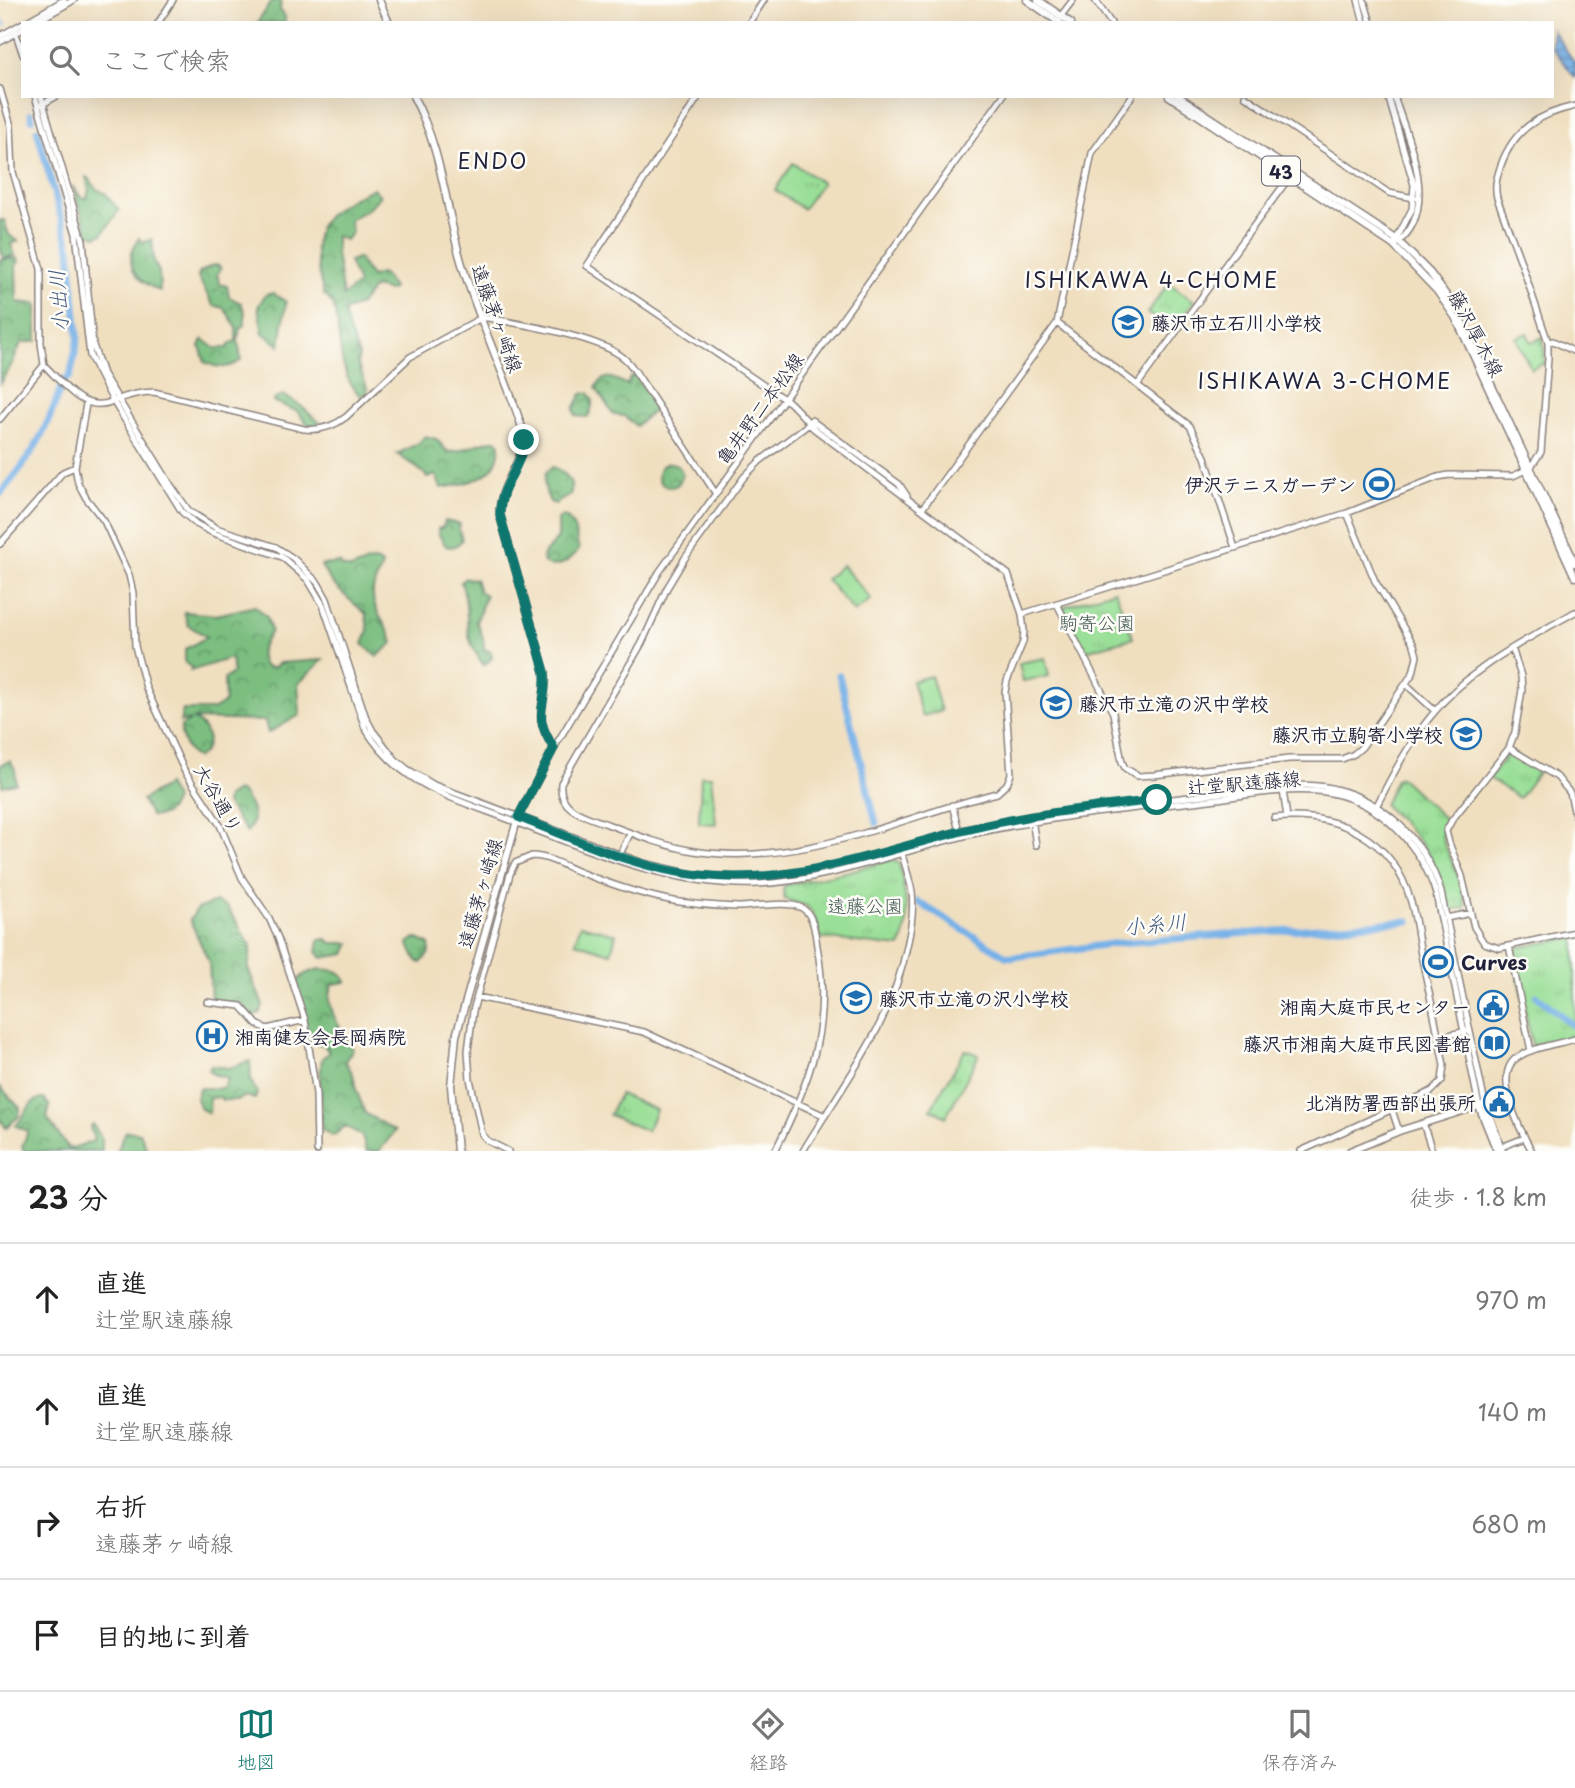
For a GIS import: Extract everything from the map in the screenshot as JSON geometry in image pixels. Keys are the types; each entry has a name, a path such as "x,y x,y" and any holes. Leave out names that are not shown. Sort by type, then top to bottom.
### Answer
{"main road":[{"path":"379,0 387,21"},
{"path":"1027,0 1059,21"},
{"path":"1038,0 1059,21"},
{"name":"遠藤茅ヶ崎線","path":"413,98 430,132 444,179 460,260 524,434 521,457 500,497 500,515 545,672 540,719 554,748 517,819 486,923 453,1053 451,1093 457,1151"},
{"name":"藤沢厚木線","path":"1172,98 1396,242 1430,273 1459,315 1575,577"},
{"name":"藤沢厚木線","path":"1181,98 1291,174"},
{"name":"藤沢厚木線","path":"1527,469 1575,563"},
{"path":"1350,1151 1399,1131 1482,1105 1499,1150"}],"street":[{"path":"31,21 64,0"},
{"path":"37,21 74,0"},
{"path":"159,21 173,0"},
{"path":"749,21 764,0"},
{"path":"1059,21 1073,0"},
{"path":"1095,0 1110,21"},
{"path":"1358,0 1363,21"},
{"path":"1364,0 1370,21"},
{"path":"0,36 20,28"},
{"path":"0,42 20,28"},
{"path":"0,89 11,127 13,172 41,269 41,343 44,365 86,404 102,405 145,392 162,393 304,429 319,430 346,417 419,351 481,318 547,330 602,346 621,355 635,371 716,494"},
{"path":"36,98 76,234 90,356 182,512 213,533 282,557 295,567 317,592 365,728 391,763 411,779 432,789 517,819"},
{"path":"40,98 40,106"},
{"path":"40,106 54,98"},
{"path":"698,98 587,266 786,399 811,422 899,484 922,509 1008,574 1022,614 1023,642 1007,681 1004,699 1011,774 1007,785 997,793 812,847 766,853 697,851 630,834 569,808 561,796 561,783 642,643 667,588 685,558 744,477 811,422"},
{"name":"亀井野二本松線","path":"554,748 660,571 1002,98"},
{"path":"922,509 1057,323 1092,153 1131,98"},
{"path":"1248,98 1383,189 1395,195 1414,198"},
{"path":"1389,98 1412,173 1414,198 1406,224 1396,242"},
{"path":"1395,98 1416,165 1420,189 1416,214 1396,242"},
{"path":"1022,614 1347,513 1441,476 1504,477 1527,469 1541,452 1548,342 1498,201 1495,184 1508,149 1526,125 1553,111 1575,106"},
{"path":"1138,384 1291,174"},
{"path":"1057,323 1179,415 1194,431 1235,548"},
{"path":"1548,342 1553,341 1575,352"},
{"path":"0,419 44,365"},
{"path":"0,544 63,472 75,467 86,404"},
{"name":"大谷通り","path":"75,467 82,493 104,521 129,575 133,593 135,646 146,688 185,772 215,818 246,885 272,923 305,1020 317,1103 317,1151"},
{"path":"1057,604 1113,713 1122,762 1125,768 1138,776 1289,759 1342,759 1362,747 1417,665 1416,650 1374,581 1347,513"},
{"path":"1375,809 1395,769 1435,711 1469,678 1513,648 1575,612"},
{"path":"1513,648 1522,690 1518,722 1508,748 1446,831 1462,876 1474,927 1484,943 1499,948 1575,932"},
{"path":"1406,684 1435,711"},
{"path":"1508,748 1557,777 1570,793 1575,815"},
{"name":"辻堂駅遠藤線","path":"517,819 674,877 758,884 812,877 901,849 1032,818 1306,785 1335,789 1375,809 1413,847 1426,869 1444,919 1482,1105"},
{"path":"1283,791 1287,817"},
{"name":"辻堂駅遠藤線","path":"1032,818 1283,791 1333,794 1375,809"},
{"path":"952,805 960,834"},
{"path":"1032,818 1036,845"},
{"path":"1274,818 1324,819 1341,824 1369,839 1392,864 1411,902 1445,1069 1442,1081 1432,1091 1301,1151"},
{"name":"辻堂駅遠藤線","path":"517,819 568,835 618,858"},
{"path":"618,858 630,834"},
{"path":"803,1151 878,1031 898,982 909,938 912,892 901,849"},
{"path":"508,1151 485,1138 477,1113 468,1062 470,1030 510,874 515,863 526,857 537,856 609,884 671,900 723,906 797,906 807,912 813,923 819,954 822,1002 816,1053 799,1104 775,1151"},
{"path":"1444,919 1471,913"},
{"path":"1509,946 1531,1051"},
{"path":"477,997 644,1032 825,1116"},
{"path":"207,1002 241,1006 257,1024 267,1029 305,1020"},
{"path":"1439,1037 1467,1031"},
{"path":"1532,1151 1524,1138 1506,1084 1507,1070 1511,1062 1531,1051 1575,1039"},
{"path":"1392,1110 1399,1131"},
{"path":"1423,1123 1432,1151"},
{"path":"1499,1150 1524,1138"}],"green space":[{"path":"273,0 281,0 280,10 285,21 258,21"},
{"path":"793,163 822,183 803,209 775,190"},
{"path":"86,177 96,189 105,193 119,210 103,233 96,236 88,233 72,186 81,197 87,198 89,189"},
{"path":"374,188 380,196 368,209 349,220 352,233 345,240 336,236 343,296 358,284 349,261 358,258 371,277 380,274 385,276 393,288 390,291 374,287 360,305 344,311 359,356 357,363 368,390 362,397 345,371 335,313 331,302 324,295 319,273 316,240 327,217 338,207"},
{"path":"0,220 4,220 9,235 18,241 11,244 15,255 4,258 0,247"},
{"path":"139,238 143,243 152,239 160,291 143,282 133,270 131,256"},
{"path":"18,258 17,302 37,304 37,341 21,343 0,383 0,259"},
{"path":"213,265 221,269 217,274 220,284 227,286 229,297 241,303 245,313 245,325 240,328 238,339 241,360 223,367 205,362 200,346 203,339 215,348 228,348 229,344 236,341 236,326 224,308 213,305 198,277 200,272"},
{"path":"1169,283 1194,301 1172,331 1147,313"},
{"path":"273,293 286,302 280,346 263,333 258,307 265,295"},
{"path":"1527,333 1531,342 1543,337 1545,363 1531,369 1516,338"},
{"path":"635,375 657,408 636,426 624,416 613,414 596,388 605,378 627,385"},
{"path":"589,393 593,401 590,414 587,417 576,416 574,409 581,395"},
{"path":"283,395 320,423 310,427 297,411 274,402"},
{"path":"425,436 436,439 448,452 496,440 500,444 499,455 495,464 481,477 441,488 436,475 427,478 397,454 419,443"},
{"path":"670,463 681,470 682,475 675,486 670,487 659,480 658,475 665,464"},
{"path":"553,467 565,475 571,485 570,495 555,504 550,502 545,483 546,472"},
{"path":"563,516 571,522 575,530 579,550 559,565 549,565 544,563 542,556 558,538 558,519"},
{"path":"445,521 460,524 462,540 455,546 446,546 439,535 438,529 443,527"},
{"path":"370,561 382,565 374,586 374,602 393,643 377,657 363,644 368,631 366,614 335,586 321,565 340,563 342,567 351,569"},
{"path":"842,565 871,599 854,612 826,579"},
{"path":"465,578 475,579 479,591 486,595 476,621 484,649 491,652 492,658 484,665 476,654 469,635 461,582"},
{"name":"駒寄公園","path":"1115,590 1133,638 1085,651 1063,609"},
{"path":"255,606 267,617 271,631 261,653 265,667 274,668 279,663 323,660 298,684 300,715 268,733 265,721 192,719 202,726 208,742 203,753 197,758 187,749 183,740 181,726 191,720 180,722 183,710 212,710 225,702 224,679 233,673 231,658 190,671 192,668 185,663 185,649 207,637 188,625 184,612 216,615"},
{"path":"1045,658 1049,676 1023,681 1019,663"},
{"path":"931,676 941,711 922,716 912,681"},
{"path":"1511,752 1539,771 1519,798 1489,778"},
{"path":"10,761 15,769 16,783 2,786 0,765"},
{"path":"701,776 711,776 716,824 699,823"},
{"path":"1400,777 1446,820 1442,835 1460,881 1466,906 1464,908 1449,910 1439,876 1426,851 1409,829 1384,805 1396,779"},
{"path":"167,785 175,799 173,803 163,815 151,816 142,800"},
{"path":"236,791 242,793 252,812 252,822 247,832 226,804 227,797"},
{"name":"遠藤公園","path":"891,860 899,863 906,906 906,927 900,947 821,938 813,914 807,906 784,899 783,888 786,885"},
{"path":"215,902 227,907 251,947 248,969 263,1005 260,1013 253,1016 241,1004 211,1000 209,962 190,920 197,909"},
{"path":"580,925 616,934 611,953 575,942"},
{"path":"1575,937 1575,1035 1536,1047 1532,1045 1513,951 1515,948"},
{"path":"415,938 429,944 430,952 421,963 417,961 408,943"},
{"path":"327,939 332,943 350,943 345,954 322,958 317,952 319,940"},
{"path":"319,969 339,972 346,982 333,984 330,992 335,1018 353,1049 345,1061 353,1074 365,1113 395,1131 379,1151 366,1151 362,1136 345,1126 333,1136 322,1130 320,1076 322,1058 329,1053 324,1045 310,1041 296,982 305,974"},
{"path":"965,1050 979,1055 946,1117 931,1109"},
{"path":"250,1061 251,1081 257,1093 255,1099 246,1096 238,1100 209,1098 209,1113 201,1109 196,1099 199,1088 223,1088 228,1078 213,1074 209,1070 211,1066 229,1068"},
{"path":"0,1087 20,1108 19,1116 6,1128 0,1119"},
{"path":"620,1094 656,1110 647,1131 609,1115"},
{"path":"44,1099 50,1106 47,1118 69,1149 94,1141 90,1127 93,1124 102,1140 102,1151 24,1151 22,1147 28,1131 16,1126 32,1103"},
{"path":"126,1131 140,1133 146,1147 144,1151 117,1151"}],"water":[{"path":"1554,33 1575,63 1575,77 1554,50"}],"waterway":[{"path":"0,15 6,26"},
{"name":"小出川","path":"31,114 32,119"},
{"name":"小出川","path":"0,494 30,456 43,432 61,387 65,379 70,377 78,338 70,250 37,130"},
{"name":"小糸川","path":"839,675 876,823"},
{"name":"小糸川","path":"918,902 1006,956 1013,957 1119,943 1409,921"},
{"name":"小糸川","path":"1537,996 1575,1027"}],"place":[{"name":"藤沢市立石川小学校","path":"1128,322"},
{"name":"伊沢テニスガーデン","path":"1379,484"},
{"name":"藤沢市立滝の沢中学校","path":"1056,703"},
{"name":"藤沢市立駒寄小学校","path":"1466,734"},
{"name":"Curves","path":"1438,962"},
{"name":"藤沢市立滝の沢小学校","path":"856,998"},
{"name":"湘南大庭市民センター","path":"1493,1006"},
{"name":"湘南健友会長岡病院","path":"212,1036"},
{"name":"藤沢市湘南大庭市民図書館","path":"1494,1043"},
{"name":"北消防署西部出張所","path":"1499,1102"}],"district":[{"name":"ENDO","path":"493,160"},
{"name":"ISHIKAWA 4-CHOME","path":"1152,279"},
{"name":"ISHIKAWA 3-CHOME","path":"1325,380"}],"route":[{"path":"524,440 521,457 503,489 499,505 545,672 540,719 554,748 526,797 518,817 643,863 696,875 753,878 831,867 1004,821 1089,807 1157,800"}]}
